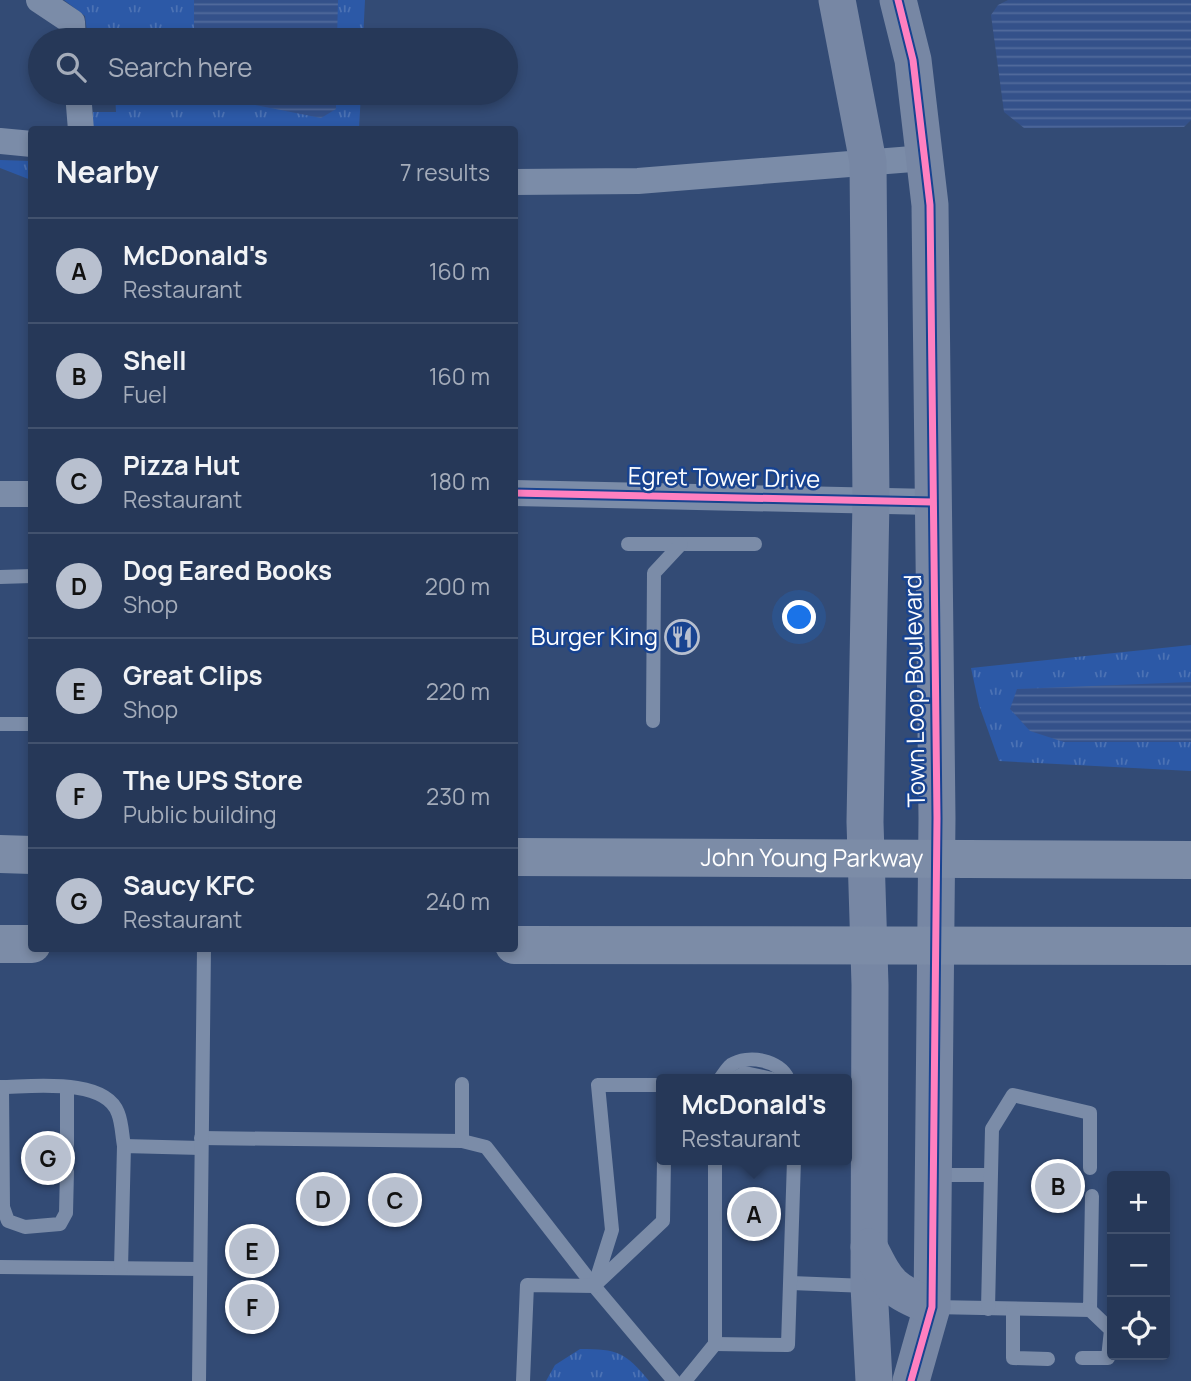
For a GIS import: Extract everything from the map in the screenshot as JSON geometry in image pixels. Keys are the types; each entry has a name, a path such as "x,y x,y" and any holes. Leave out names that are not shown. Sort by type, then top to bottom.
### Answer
{"highway":[{"path":"0,855 28,855"},
{"name":"John Young Parkway","path":"518,857 1191,860"},
{"path":"0,944 28,944"},
{"path":"518,945 1191,946"}],"street":[{"path":"39,0 72,22 72,28"},
{"name":"Town Loop Boulevard","path":"837,0 868,162 871,500 866,859 869,946 869,1286 874,1381"},
{"name":"Town Loop Boulevard","path":"898,0 913,60 930,205 936,859 932,1307 911,1381"},
{"path":"79,105 81,126"},
{"path":"0,141 28,144"},
{"path":"518,182 638,181 925,158"},
{"name":"Egret Tower Drive","path":"518,493 932,502"},
{"path":"0,494 28,494"},
{"path":"869,1246 885,1279 900,1293 932,1307"}],"lane":[{"path":"628,544 755,544"},
{"path":"653,721 654,573 681,544"},
{"path":"0,577 28,576"},
{"path":"0,724 28,724"},
{"path":"199,1381 204,952"},
{"path":"724,1074 732,1065 754,1059 772,1063 786,1074"},
{"path":"462,1084 462,1141"},
{"path":"594,1286 612,1230 598,1085 656,1085"},
{"path":"67,1171 66,1213 60,1224 25,1227 8,1221 3,1207 1,1087 85,1087 104,1096 118,1111 124,1146 121,1268"},
{"path":"66,1087 67,1145"},
{"path":"988,1309 992,1129 1013,1095 1090,1113 1090,1168"},
{"path":"124,1146 462,1141 486,1147 594,1286 674,1381"},
{"path":"523,1381 527,1285 594,1286 663,1221 664,1165"},
{"path":"685,1381 715,1344 715,1165"},
{"path":"714,1260 721,1252 722,1165"},
{"path":"715,1344 788,1345 794,1165"},
{"path":"934,1175 989,1175"},
{"path":"1090,1310 1092,1196"},
{"path":"0,1267 200,1269"},
{"path":"791,1283 869,1286"},
{"path":"932,1307 1090,1310 1111,1331 1108,1358 1082,1358"},
{"path":"1013,1310 1013,1359 1048,1359"}],"green space":[{"path":"64,0 365,0 364,28 86,28 85,16"},
{"path":"116,105 360,105 359,126 93,126 93,112 116,112"},
{"path":"0,160 28,161 28,179 0,168"},
{"path":"1191,645 1191,771 999,761 979,705 971,668"},
{"path":"580,1349 620,1354 649,1381 546,1381 555,1365"}],"shaded area":[{"path":"194,0 338,0 337,28 194,28"},
{"path":"1008,0 1191,0 1191,120 1184,127 1024,128 1004,112 991,15 998,5"},
{"path":"255,105 336,105 336,109 321,118"},
{"path":"1191,682 1191,742 1064,742 1030,731 1010,709 1017,689"}],"cycle path":[{"path":"898,0 913,60 930,205 937,818 932,1307 911,1381"},
{"path":"518,493 932,502"}],"place":[{"name":"Burger King","path":"682,637"},
{"name":"Saucy KFC","path":"48,1158"},
{"name":"Shell","path":"1058,1186"},
{"name":"Dog Eared Books","path":"323,1199"},
{"name":"Pizza Hut","path":"395,1200"},
{"name":"McDonald's","path":"754,1214"},
{"name":"Great Clips","path":"252,1251"},
{"name":"The UPS Store","path":"252,1307"}]}
